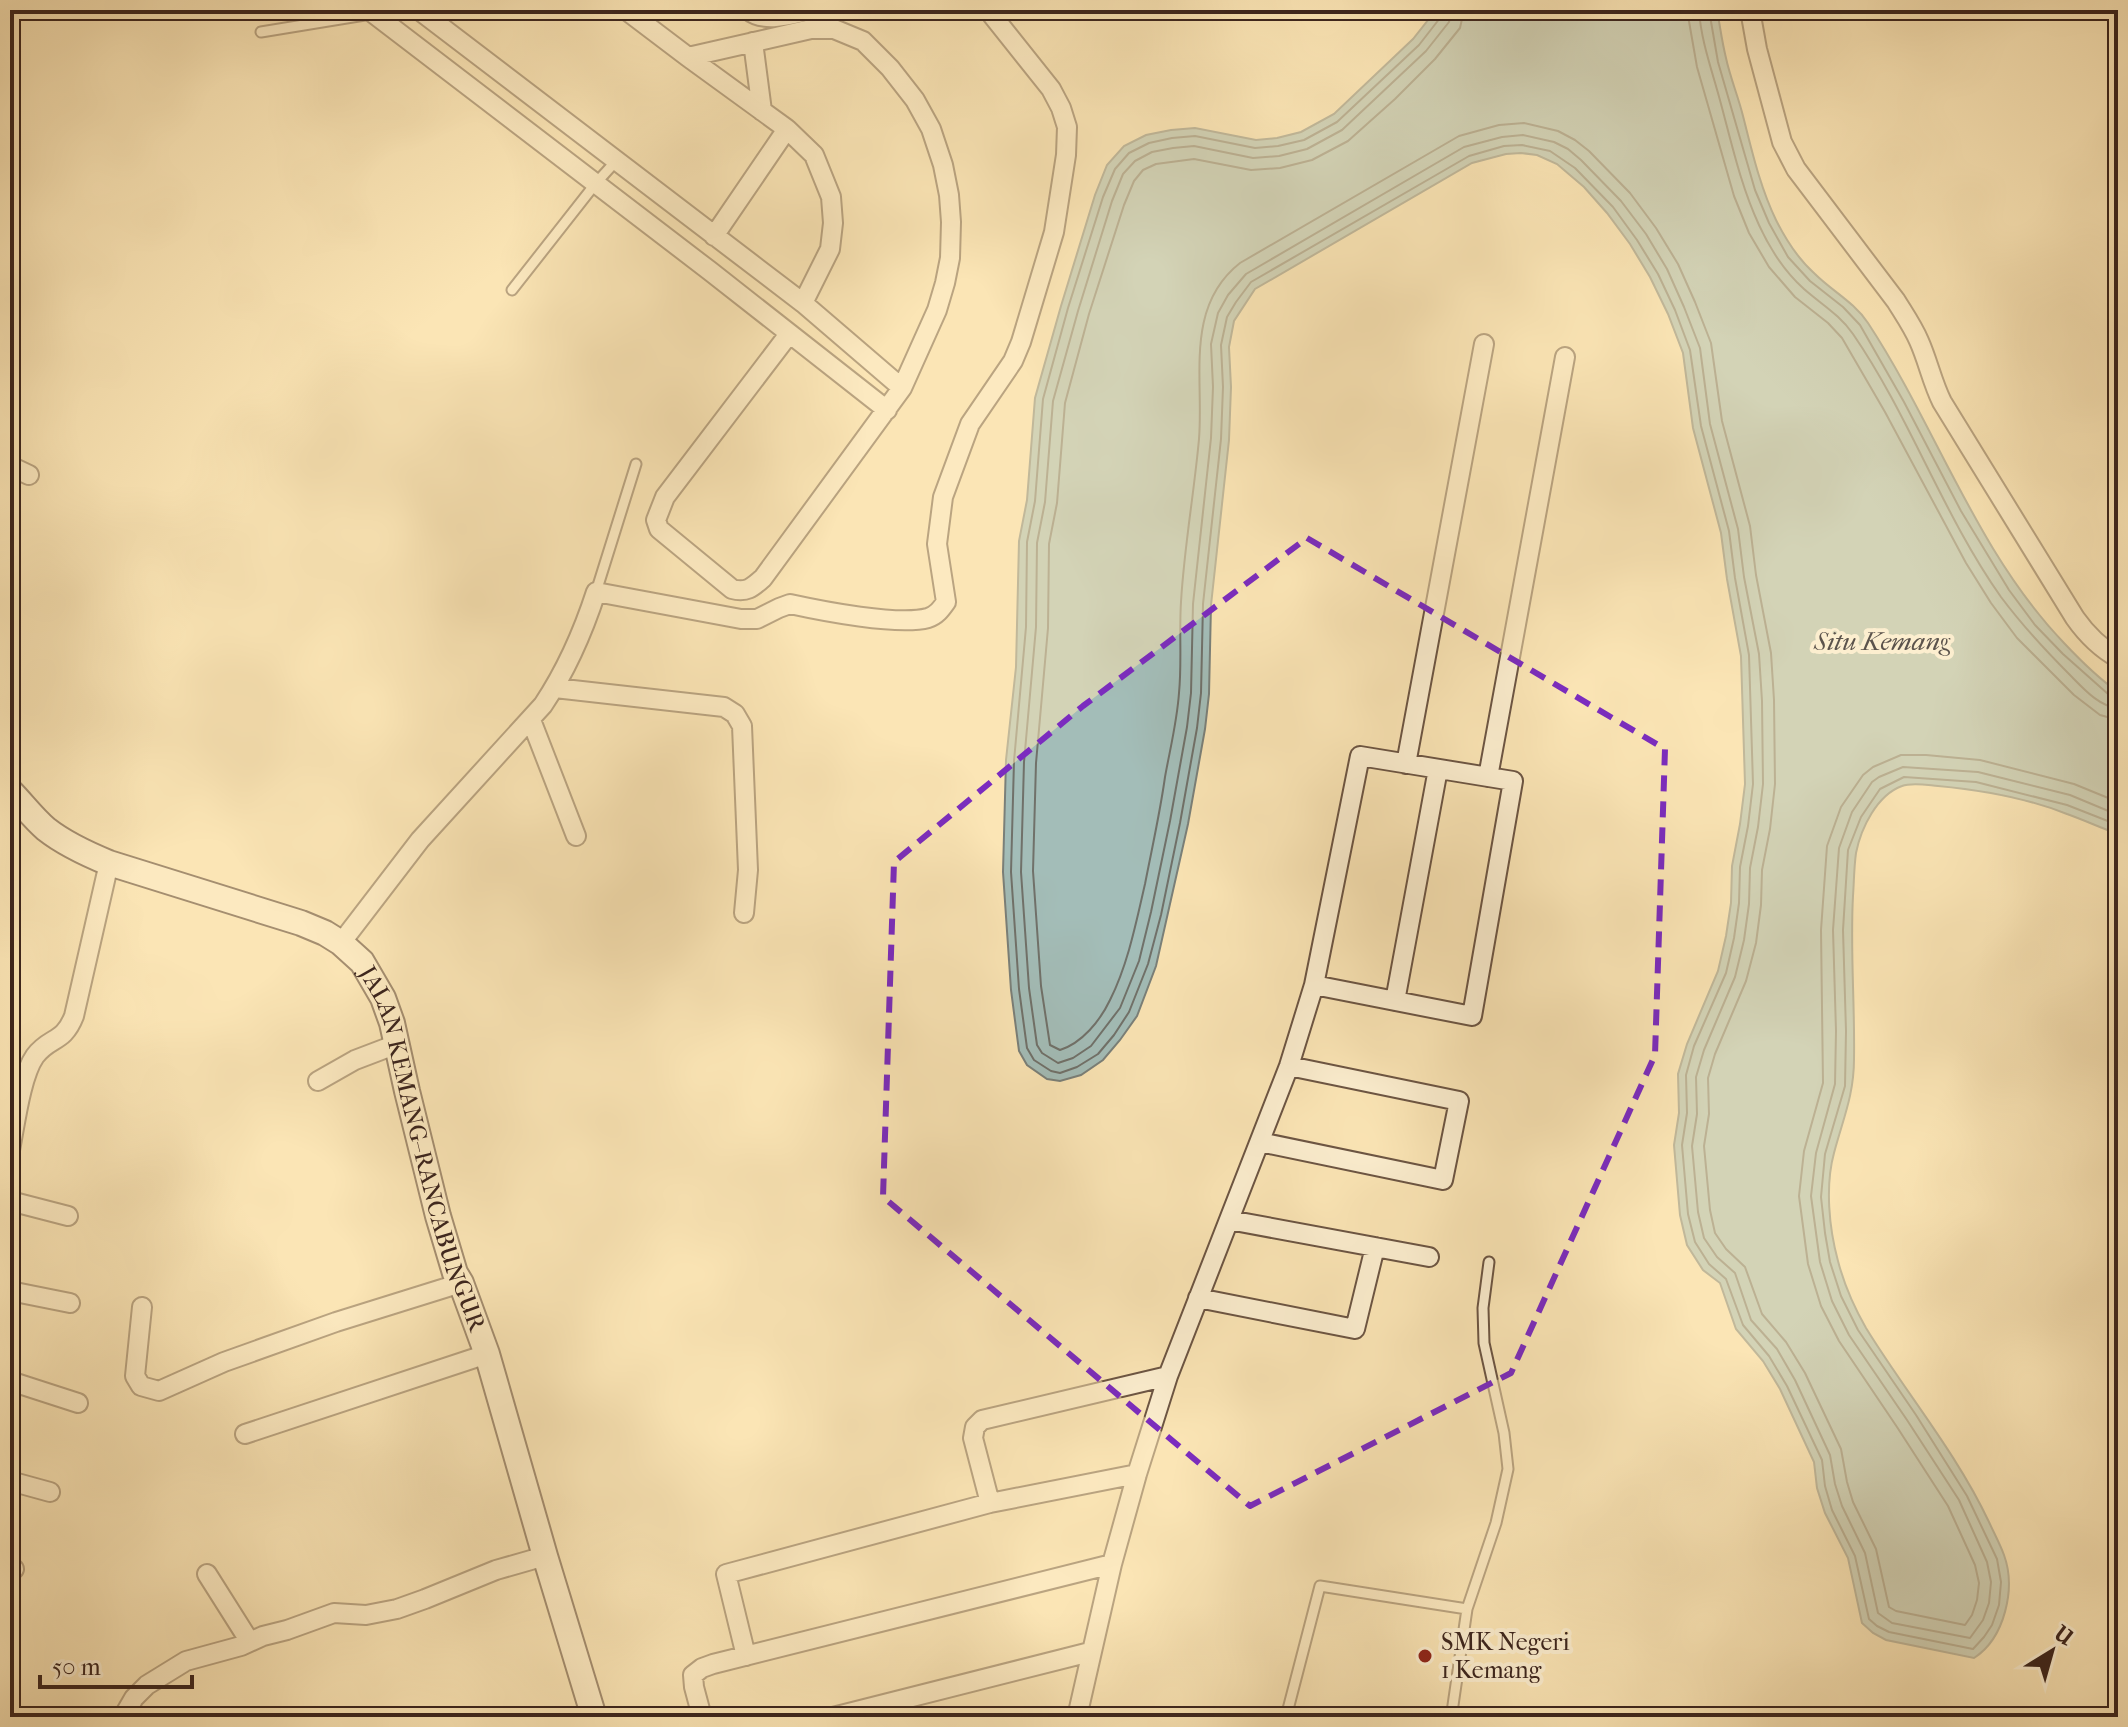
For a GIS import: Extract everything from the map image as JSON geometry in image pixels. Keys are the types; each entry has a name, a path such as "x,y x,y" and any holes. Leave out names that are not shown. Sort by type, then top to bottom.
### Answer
{"street":[{"path":"419,10 803,303 902,388"},
{"path":"626,10 787,129 814,155 831,197 833,223 830,249 803,303"},
{"path":"748,10 765,17 812,10"},
{"path":"341,943 420,840 531,720 555,688 596,592 741,619 757,619 790,604 885,619 928,618 939,612 946,602 937,544 943,497 970,424 1013,361 1021,342 1054,232 1066,155 1067,127 1051,89 988,10"},
{"path":"1750,10 1773,112 1782,142 1796,169 1908,320 1920,342 1942,402 2075,618 2088,636 2118,658"},
{"path":"372,12 887,410"},
{"path":"688,57 811,29 843,31 863,41 890,68 915,100 931,129 949,195 950,258 937,310 902,388 763,578 751,589 741,591 732,589 659,529 656,520 665,497 789,334"},
{"path":"753,42 762,111"},
{"path":"714,236 787,129"},
{"path":"1406,764 1484,344"},
{"path":"1488,777 1565,357"},
{"path":"10,466 29,475"},
{"path":"555,688 724,707 735,714 742,726 748,870 744,913"},
{"path":"531,720 576,836"},
{"path":"1077,1717 1112,1564 1168,1376 1289,1066 1314,985 1360,756 1513,781 1472,1016 1314,985"},
{"path":"1395,1001 1438,769"},
{"name":"JALAN KEMANG–RANCABUNGUR","path":"10,791 44,827 64,842 109,863 301,923 341,943 362,962 383,998 455,1273 487,1354 594,1717"},
{"path":"10,1150 14,1115 28,1070 44,1047 68,1030 74,1016 109,863"},
{"path":"318,1081 355,1060 397,1044"},
{"path":"1260,1142 1443,1180 1459,1101 1289,1066"},
{"path":"10,1201 68,1216"},
{"path":"1229,1220 1429,1257"},
{"path":"1198,1298 1355,1329 1375,1247"},
{"path":"142,1307 135,1376 141,1386 159,1391 224,1362 461,1283"},
{"path":"10,1291 70,1303"},
{"path":"245,1434 487,1354"},
{"path":"990,1503 973,1438 975,1427 982,1420 1168,1376"},
{"path":"10,1381 78,1403"},
{"path":"746,1656 726,1574 990,1503 1137,1474"},
{"path":"10,1481 50,1492"},
{"path":"123,1717 140,1691 186,1661 241,1646 334,1613 366,1615 397,1609 496,1570 545,1556"},
{"path":"702,1717 693,1675 713,1664 1112,1564"},
{"path":"207,1574 250,1642"},
{"path":"833,1717 1090,1652"}],"lane":[{"path":"261,32 372,12"},
{"path":"512,290 617,160"},
{"path":"596,592 636,464"},
{"path":"1452,1712 1467,1609 1496,1523 1508,1469 1504,1433 1484,1343 1483,1308 1489,1262"},
{"path":"1286,1717 1320,1586 1467,1609"}],"highlighted area":[{"path":"1307,538 1665,749 1655,1055 1511,1373 1250,1506 883,1197 894,862 1083,706"}],"water":[{"name":"Situ Kemang","path":"1436,10 1717,10 1723,46 1757,169 1784,235 1809,268 1868,323 1893,363 1982,529 2033,607 2076,656 2118,692 2118,834 2020,799 1910,784 1893,790 1878,805 1866,823 1856,853 1852,916 1854,1072 1831,1166 1829,1207 1832,1235 1843,1278 1862,1320 1961,1471 2004,1555 2009,1582 2005,1611 1993,1638 1974,1658 1886,1640 1862,1623 1848,1558 1825,1513 1817,1488 1814,1462 1780,1389 1763,1361 1736,1329 1720,1283 1703,1270 1687,1245 1680,1215 1674,1145 1679,1113 1678,1074 1687,1044 1718,971 1731,903 1732,866 1745,784 1741,656 1721,533 1693,428 1683,353 1668,314 1630,244 1584,187 1557,164 1537,155 1521,153 1472,163 1255,289 1234,321 1229,347 1229,440 1211,605 1205,729 1188,824 1156,966 1137,1016 1103,1060 1081,1075 1060,1081 1047,1079 1027,1065 1019,1051 1011,990 1003,872 1006,760 1016,667 1019,541 1027,500 1035,398 1095,195 1107,165 1124,146 1146,135 1171,130 1195,128 1256,140 1301,132 1334,114 1413,39"}],"place":[{"name":"SMK Negeri 1 Kemang","path":"1425,1656"}]}
